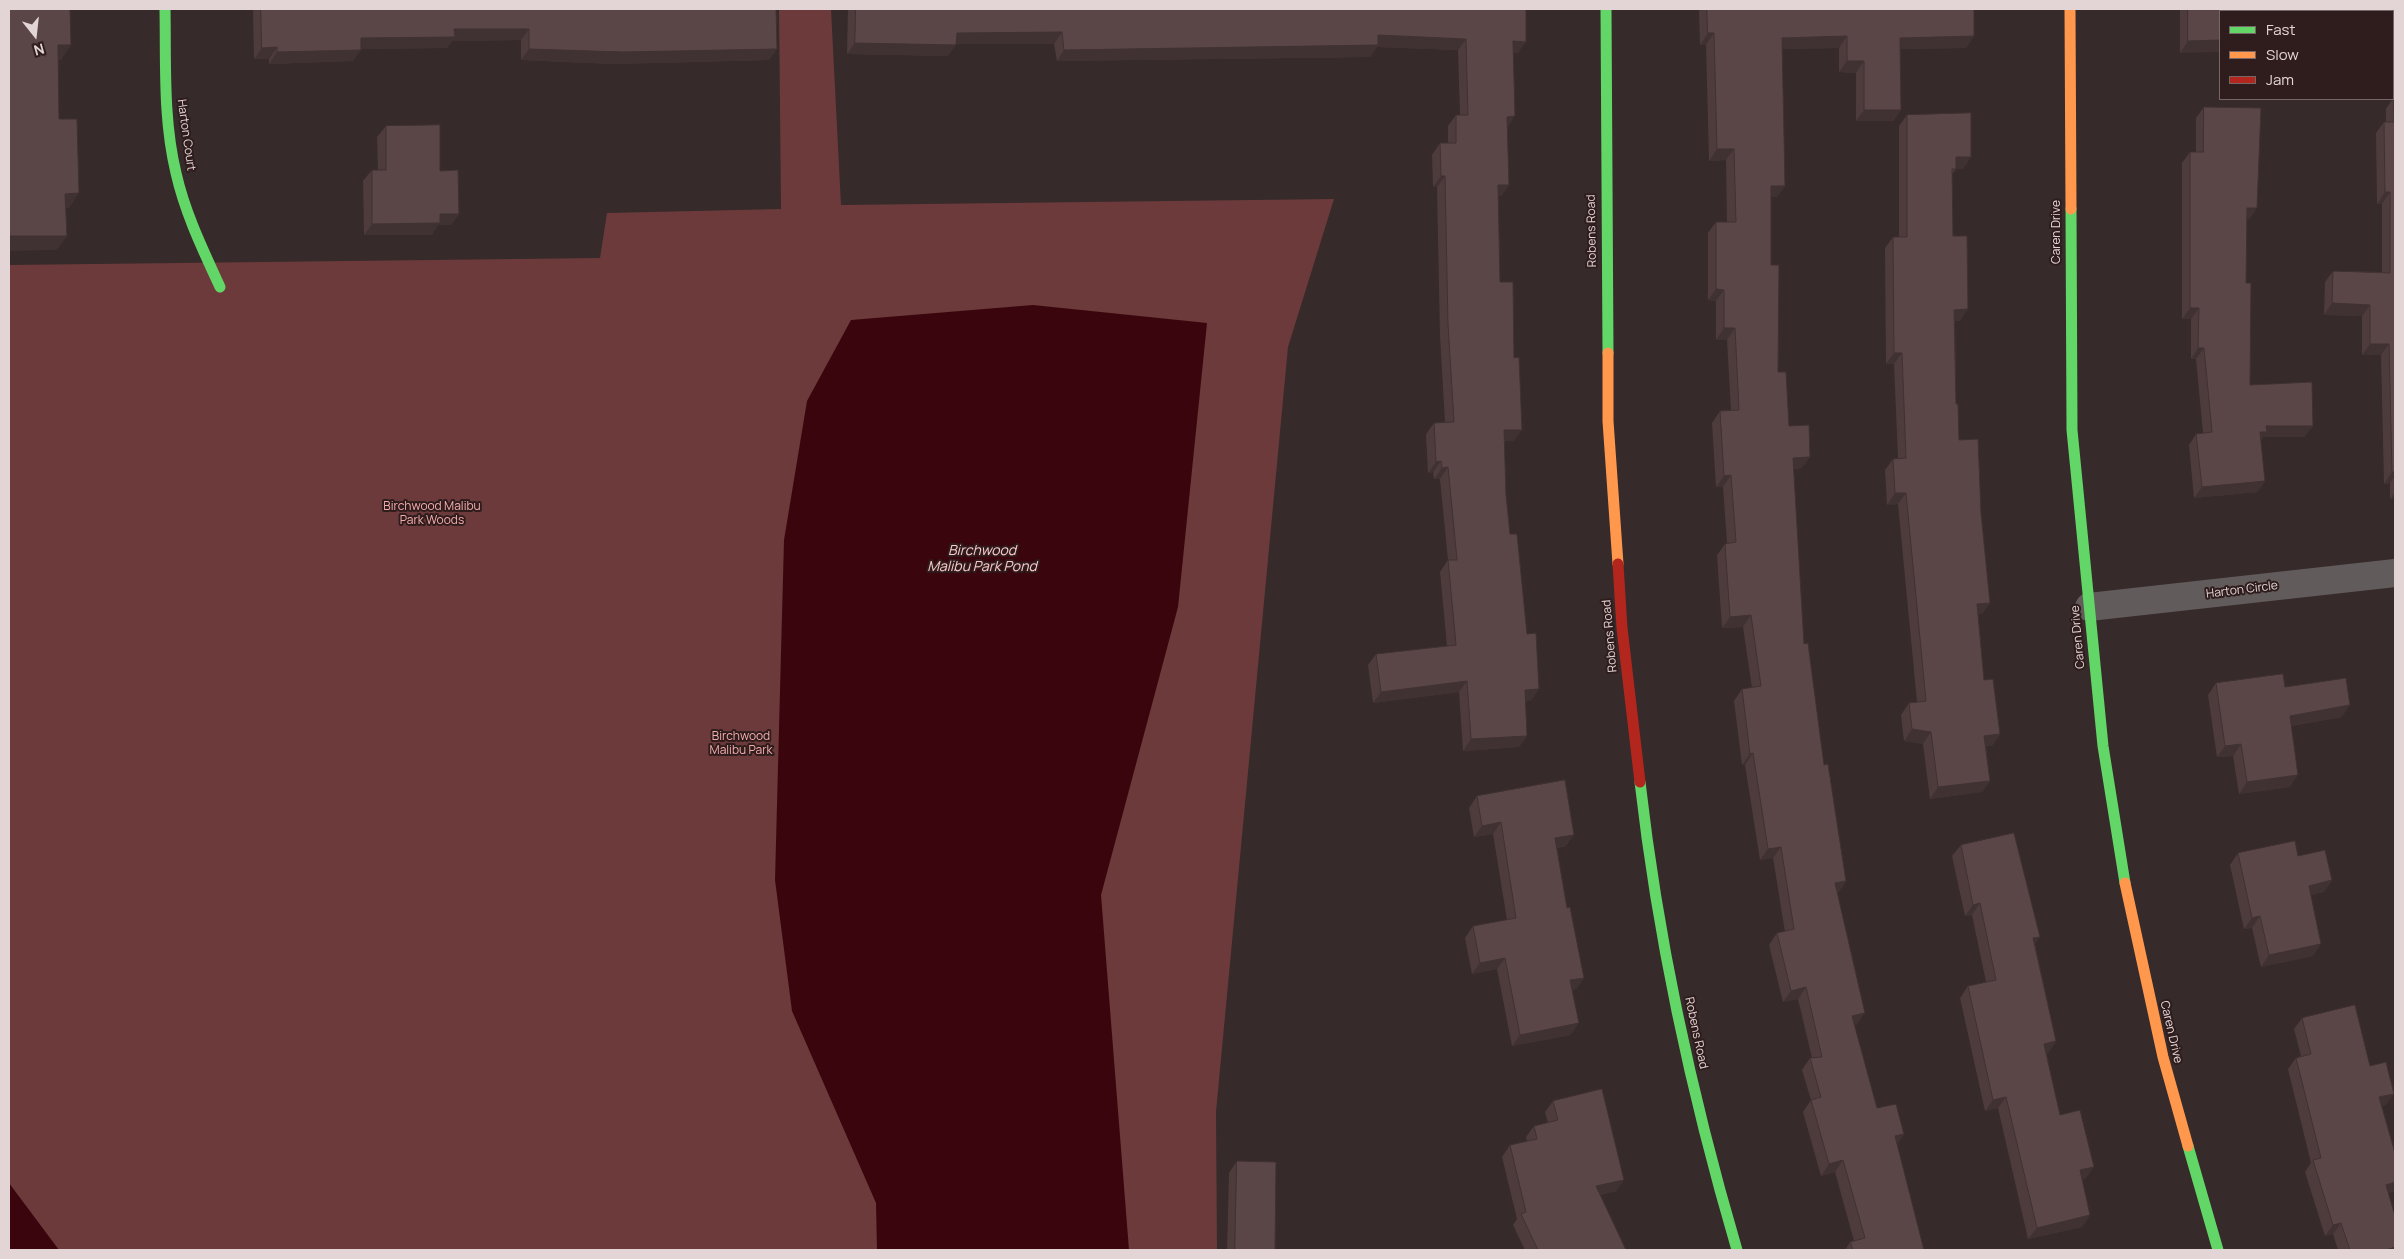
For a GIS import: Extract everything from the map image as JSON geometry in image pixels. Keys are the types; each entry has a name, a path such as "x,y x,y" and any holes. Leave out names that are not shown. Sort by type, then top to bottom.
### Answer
{"street":[{"name":"Harton Court","path":"165,9 167,102 176,172 197,237 220,287"},
{"name":"Robens Road","path":"1606,9 1608,421 1623,638 1644,821 1677,1016 1707,1147 1737,1250"},
{"name":"Caren Drive","path":"2070,9 2072,430 2103,746 2122,871 2162,1058 2218,1250"},
{"name":"Harton Circle","path":"2090,608 2395,573"}],"green space":[{"name":"Birchwood Malibu Park","path":"779,9 831,9 841,205 1334,199 1288,347 1216,1112 1217,1250 43,1250 9,1217 9,265 600,258 607,213 781,209"}],"water":[{"name":"Birchwood Malibu Park Pond","path":"1033,305 1207,323 1178,607 1101,895 1129,1250 877,1250 876,1203 792,1011 775,880 784,540 807,401 851,320"},
{"path":"9,1183 59,1250 9,1250"}],"building":[{"path":"9,9 70,9 71,45 58,45 59,119 77,119 79,193 65,194 67,236 9,236"},
{"path":"261,9 776,9 777,49 622,52 529,49 529,29 454,29 455,37 361,38 361,50 277,52 277,47 262,48"},
{"path":"856,9 1526,9 1526,42 1513,41 1515,116 1507,117 1509,185 1498,185 1500,282 1513,282 1514,358 1519,357 1522,430 1504,430 1506,495 1510,534 1517,534 1527,634 1536,633 1539,689 1525,690 1527,736 1471,739 1467,681 1381,692 1376,654 1456,645 1448,560 1457,560 1448,467 1442,468 1441,461 1436,462 1434,423 1454,422 1448,324 1445,176 1441,176 1440,143 1456,143 1456,115 1468,115 1466,39 1378,35 1378,45 1064,50 1062,32 957,33 956,45 855,43"},
{"path":"1707,9 1974,9 1974,36 1900,38 1901,110 1864,110 1864,61 1847,61 1847,36 1782,38 1785,186 1771,186 1771,265 1779,265 1778,372 1786,372 1789,426 1809,425 1810,457 1793,458 1804,644 1808,643 1824,765 1828,764 1846,881 1835,883 1865,1013 1852,1016 1877,1108 1896,1104 1904,1134 1895,1136 1924,1250 1853,1250 1850,1242 1865,1238 1843,1160 1829,1164 1811,1100 1821,1097 1810,1058 1822,1057 1806,987 1791,991 1777,933 1794,929 1781,847 1768,849 1753,753 1750,754 1742,689 1761,686 1751,615 1730,617 1725,544 1736,542 1731,475 1724,476 1720,411 1739,410 1735,328 1724,328 1724,290 1716,289 1716,222 1736,222 1734,149 1717,149 1714,33 1708,33"},
{"path":"2188,9 2293,9 2219,10 2219,40 2188,41"},
{"path":"2395,9 2395,30 2394,10 2356,10"},
{"path":"2394,97 2395,472 2392,472 2389,344 2370,344 2370,305 2332,303 2333,271 2390,273 2390,192 2385,192 2384,122 2394,122"},
{"path":"2204,107 2261,108 2257,208 2247,208 2246,283 2251,283 2250,385 2312,382 2313,426 2266,426 2267,432 2260,432 2265,481 2202,487 2196,434 2212,432 2204,348 2198,348 2199,308 2190,308 2190,152 2203,152"},
{"path":"1971,113 1971,157 1956,157 1956,169 1952,169 1953,236 1967,236 1968,309 1954,310 1956,404 1958,404 1959,440 1978,439 1981,513 1990,603 1977,604 1984,680 1993,679 2000,734 1984,736 1990,781 1938,787 1931,732 1912,729 1909,703 1926,701 1906,493 1895,493 1893,459 1906,458 1902,353 1894,353 1893,237 1907,237 1907,115"},
{"path":"440,125 440,171 458,170 459,214 440,214 440,223 372,224 372,170 386,170 386,126"},
{"path":"2283,674 2285,687 2346,678 2350,705 2290,716 2298,775 2247,782 2241,744 2225,746 2216,683"},
{"path":"1565,780 1574,835 1555,838 1567,908 1570,907 1584,978 1570,980 1579,1023 1520,1035 1505,958 1480,963 1473,926 1516,918 1501,822 1482,826 1477,796"},
{"path":"2014,833 2040,937 2033,938 2056,1041 2044,1044 2060,1115 2080,1110 2094,1167 2080,1170 2090,1215 2037,1228 2006,1097 1993,1100 1968,986 1996,980 1980,903 1973,905 1961,845"},
{"path":"2295,841 2298,856 2325,850 2332,880 2309,886 2321,944 2269,955 2260,916 2252,918 2238,853"},
{"path":"2355,1005 2370,1066 2386,1062 2394,1094 2379,1097 2395,1153 2395,1182 2386,1185 2395,1216 2395,1247 2386,1250 2350,1250 2341,1223 2333,1225 2313,1160 2321,1158 2296,1058 2311,1054 2302,1018"},
{"path":"1602,1089 1624,1180 1596,1186 1626,1250 1538,1250 1521,1214 1526,1212 1510,1145 1537,1139 1534,1126 1558,1120 1553,1101"},
{"path":"1237,1161 1276,1162 1275,1250 1235,1250"}],"traffic: fast":[{"path":"165,9 167,112 172,153 189,217 220,287"},
{"path":"1606,9 1608,353"},
{"path":"2071,209 2072,430 2103,746 2125,883"},
{"path":"1640,782 1656,900 1678,1018 1705,1135 1737,1250"},
{"path":"2188,1146 2218,1250"}],"traffic: slow":[{"path":"2070,9 2071,209"},
{"path":"1608,353 1608,421 1618,564"},
{"path":"2125,883 2163,1057 2188,1146"}],"traffic: jam":[{"path":"1618,564 1622,628 1640,782"}],"park label":[{"name":"Birchwood Malibu Park Woods","path":"432,514"}]}
